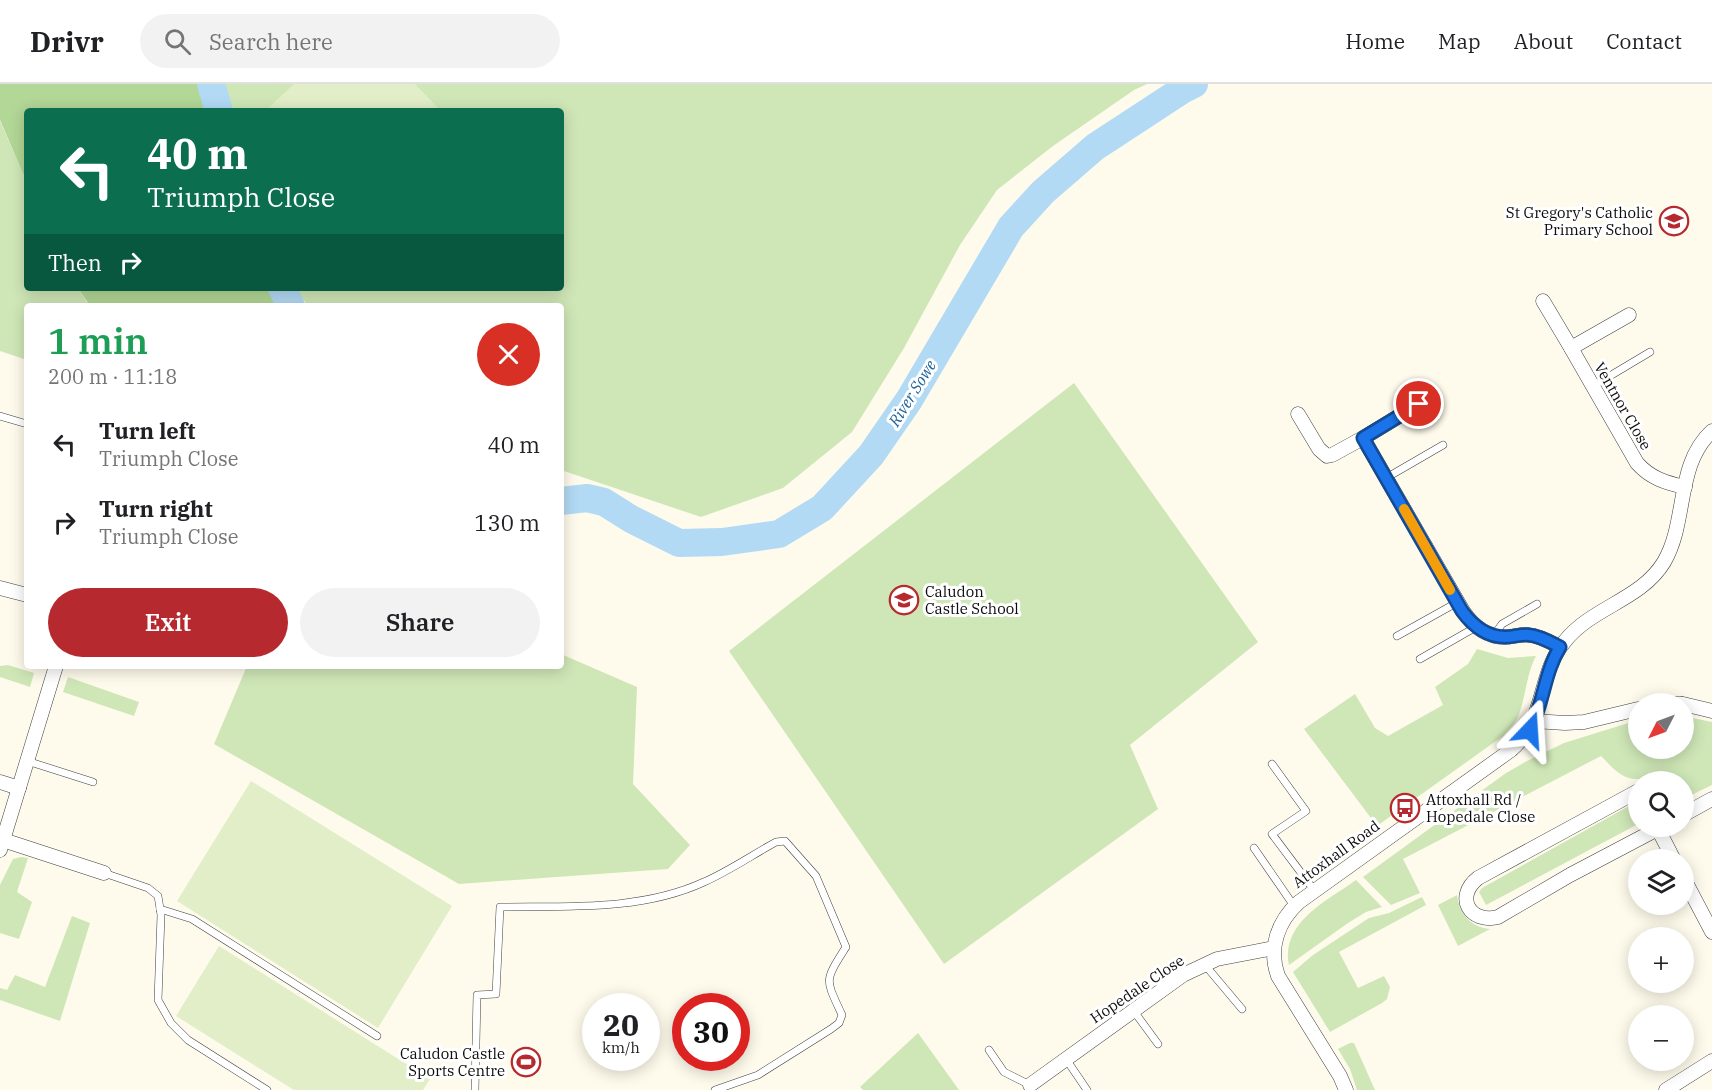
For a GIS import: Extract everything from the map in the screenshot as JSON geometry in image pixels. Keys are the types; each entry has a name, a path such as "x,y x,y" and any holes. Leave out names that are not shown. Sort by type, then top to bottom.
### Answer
{"street":[{"name":"Ventnor Close","path":"1543,301 1637,463 1653,477 1665,483 1684,487"},
{"path":"1570,348 1629,315"},
{"path":"1298,414 1319,449 1327,456 1363,438 1419,404"},
{"path":"1628,711 1584,722 1534,721 1550,666 1560,647 1577,628 1639,589 1659,568 1670,550 1693,456 1712,430"},
{"path":"1363,438 1458,602 1476,627 1503,637 1528,635 1539,637 1560,647"},
{"path":"0,588 24,595"},
{"path":"55,669 1,845 104,873"},
{"path":"1694,707 1712,711"},
{"name":"Attoxhall Road","path":"1346,1090 1340,1076 1281,982 1275,967 1274,948 1282,922 1294,906 1314,890 1511,750 1524,737 1534,721"},
{"path":"0,782 19,788"},
{"path":"1628,796 1478,878 1465,894 1467,905 1475,915 1486,920 1498,916 1643,837"},
{"path":"1694,809 1712,799"},
{"path":"1694,898 1712,932"},
{"name":"Hopedale Close","path":"1030,1085 1183,975 1233,954 1274,948"},
{"path":"1666,1090 1712,1061"}],"lane":[{"path":"1593,386 1650,352"},
{"path":"0,416 24,423"},
{"path":"1386,478 1443,445"},
{"path":"1397,636 1458,602"},
{"path":"1494,635 1502,624 1537,604"},
{"path":"1420,659 1476,627"},
{"path":"27,761 93,782"},
{"path":"1272,764 1306,811 1272,834 1314,890"},
{"path":"475,1090 477,995 496,994 500,907 607,906 659,897 703,883 776,842 785,840 816,876 846,947 830,974 829,980 829,986 843,1015 831,1029 758,1075 715,1090"},
{"path":"1254,848 1294,906"},
{"path":"104,873 148,888 158,896 160,909 158,1000 171,1023 188,1040 267,1090"},
{"path":"160,909 192,919 377,1036"},
{"path":"1205,964 1242,1009"},
{"path":"1133,1010 1158,1044"},
{"path":"989,1050 1004,1072 1030,1085"},
{"path":"1066,1059 1087,1090"}],"green space":[{"path":"0,84 205,84 211,108 24,108 24,176 0,120"},
{"path":"221,84 1147,84 1134,90 1053,146 997,190 960,245 904,348 852,432 783,488 701,517 564,471 564,303 306,303 298,291 564,291 564,108 227,108"},
{"path":"294,84 415,84 438,108 268,108"},
{"path":"0,121 24,176 24,291 80,291 87,303 24,303 24,359 0,351"},
{"path":"80,291 270,291 276,303 88,303"},
{"path":"1074,383 1258,642 1130,745 1158,809 944,964 729,651"},
{"path":"1477,649 1508,658 1536,656 1517,720 1503,736 1377,826 1304,729 1355,694 1375,728 1388,736 1443,705 1435,687 1468,664"},
{"path":"564,655 637,687 633,784 690,845 668,869 459,884 214,744 246,669 564,669"},
{"path":"8,665 34,673 30,687 0,677 0,666"},
{"path":"68,677 139,702 134,716 63,692"},
{"path":"1694,718 1712,722 1712,785 1694,794 1694,771 1628,771 1628,778 1620,774 1601,756 1403,859 1420,893 1391,905 1363,877 1506,773 1564,743 1628,723 1628,759 1694,759"},
{"path":"251,781 452,906 378,1028 177,901"},
{"path":"1628,807 1628,829 1486,905 1479,892 1482,888"},
{"path":"28,858 17,892 32,902 19,939 0,933 0,885 13,859"},
{"path":"1356,880 1382,907 1366,912 1348,923 1289,965 1288,950 1299,925 1320,905"},
{"path":"1457,895 1463,914 1477,926 1490,929 1458,946 1438,905"},
{"path":"1422,897 1426,905 1339,952 1358,988 1384,976 1390,987 1387,999 1382,1003 1330,1032 1293,972 1313,955 1369,918 1389,913"},
{"path":"72,916 90,923 60,1021 0,1000 0,988 7,990 15,975 45,987"},
{"path":"219,946 430,1079 423,1090 294,1090 176,1016"},
{"path":"918,1033 959,1090 863,1090 860,1087"},
{"path":"1354,1043 1375,1090 1357,1090 1350,1069 1338,1049"}],"waterway":[{"name":"River Sowe","path":"211,84 218,108"},
{"name":"River Sowe","path":"564,501 587,498 604,502 631,519 679,543 722,542 779,534 822,508 871,455 909,400 1011,227 1043,192 1095,147 1194,84"},
{"name":"River Sowe","path":"284,291 290,303"}],"slow traffic":[{"path":"1404,509 1450,590"}],"place":[{"name":"St Gregory's Catholic Primary School","path":"1674,221"},
{"name":"Caludon Castle School","path":"904,600"},
{"name":"Attoxhall Rd / Hopedale Close","path":"1405,808"},
{"name":"Caludon Castle Sports Centre","path":"526,1062"}],"route":[{"path":"1419,404 1363,438 1462,611 1471,622 1494,635 1539,637 1560,647 1546,677 1538,710 1530,730"}]}
